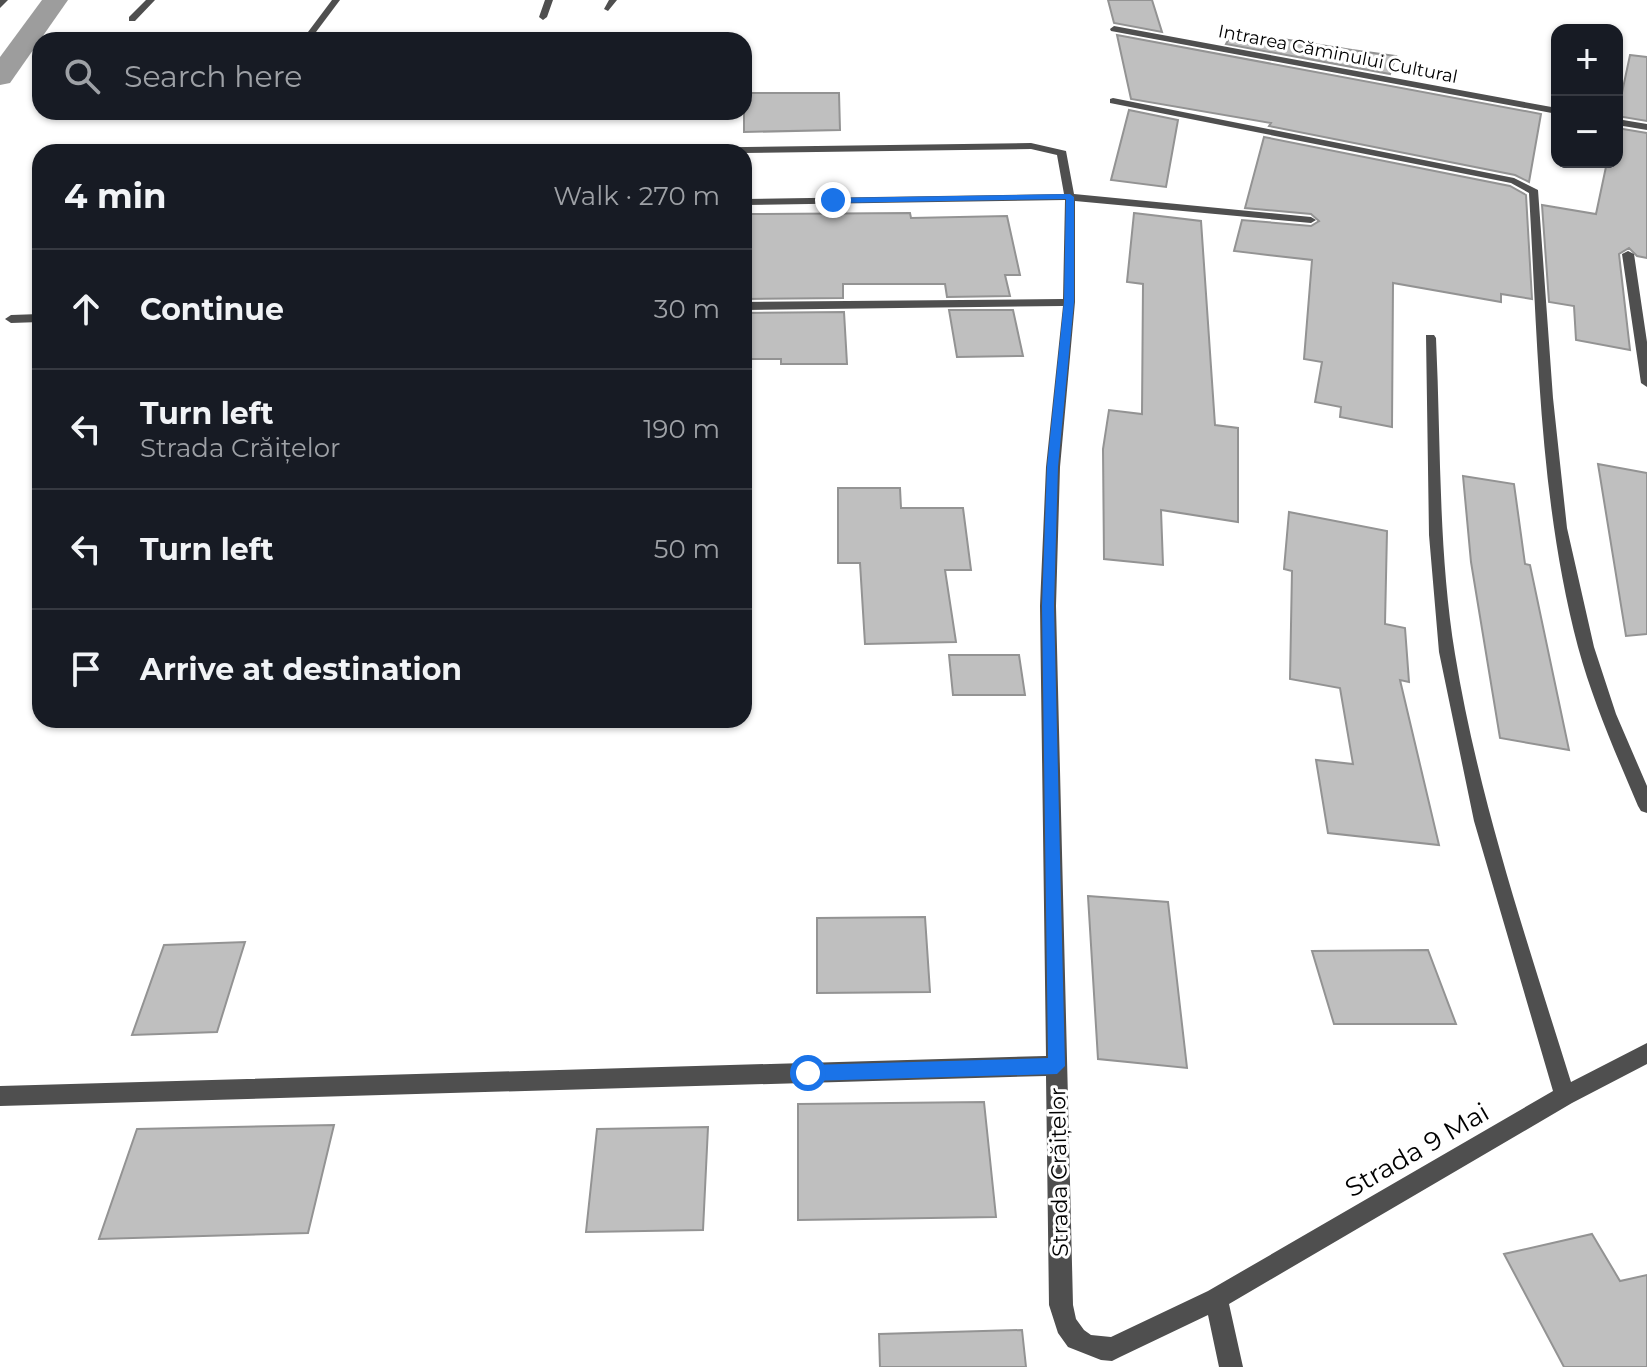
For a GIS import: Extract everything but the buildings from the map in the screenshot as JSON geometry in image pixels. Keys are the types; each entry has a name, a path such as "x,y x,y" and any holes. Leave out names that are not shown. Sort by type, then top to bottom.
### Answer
{"street":[{"path":"0,6 4,0"},
{"path":"132,19 151,0"},
{"path":"312,32 336,0"},
{"path":"543,17 549,0"},
{"name":"Intrarea Căminului Cultural","path":"1114,29 1551,110"},
{"path":"1113,101 1514,181 1534,192 1547,398 1560,528 1586,647 1608,714 1647,806"},
{"path":"1623,123 1647,127"},
{"name":"Strada Crăițelor","path":"752,150 1031,146 1052,148 1062,153 1070,197 1069,302 1053,467 1048,606 1063,1324 1079,1341 1093,1349 1112,1349 1216,1299"},
{"path":"752,202 1070,197 1311,220"},
{"path":"1628,254 1647,383"},
{"path":"752,306 1069,302"},
{"path":"11,319 32,318"},
{"path":"1430,338 1437,568 1462,738 1480,814 1565,1096"},
{"name":"Strada 9 Mai","path":"1216,1299 1565,1096 1647,1053"},
{"path":"0,1096 1057,1066"},
{"path":"1216,1299 1231,1367"}],"waterway":[{"path":"32,32 55,0"},
{"path":"0,77 32,32"}],"route":[{"path":"808,1073 1057,1066 1048,606 1053,467 1069,302 1070,197 833,200"}]}
